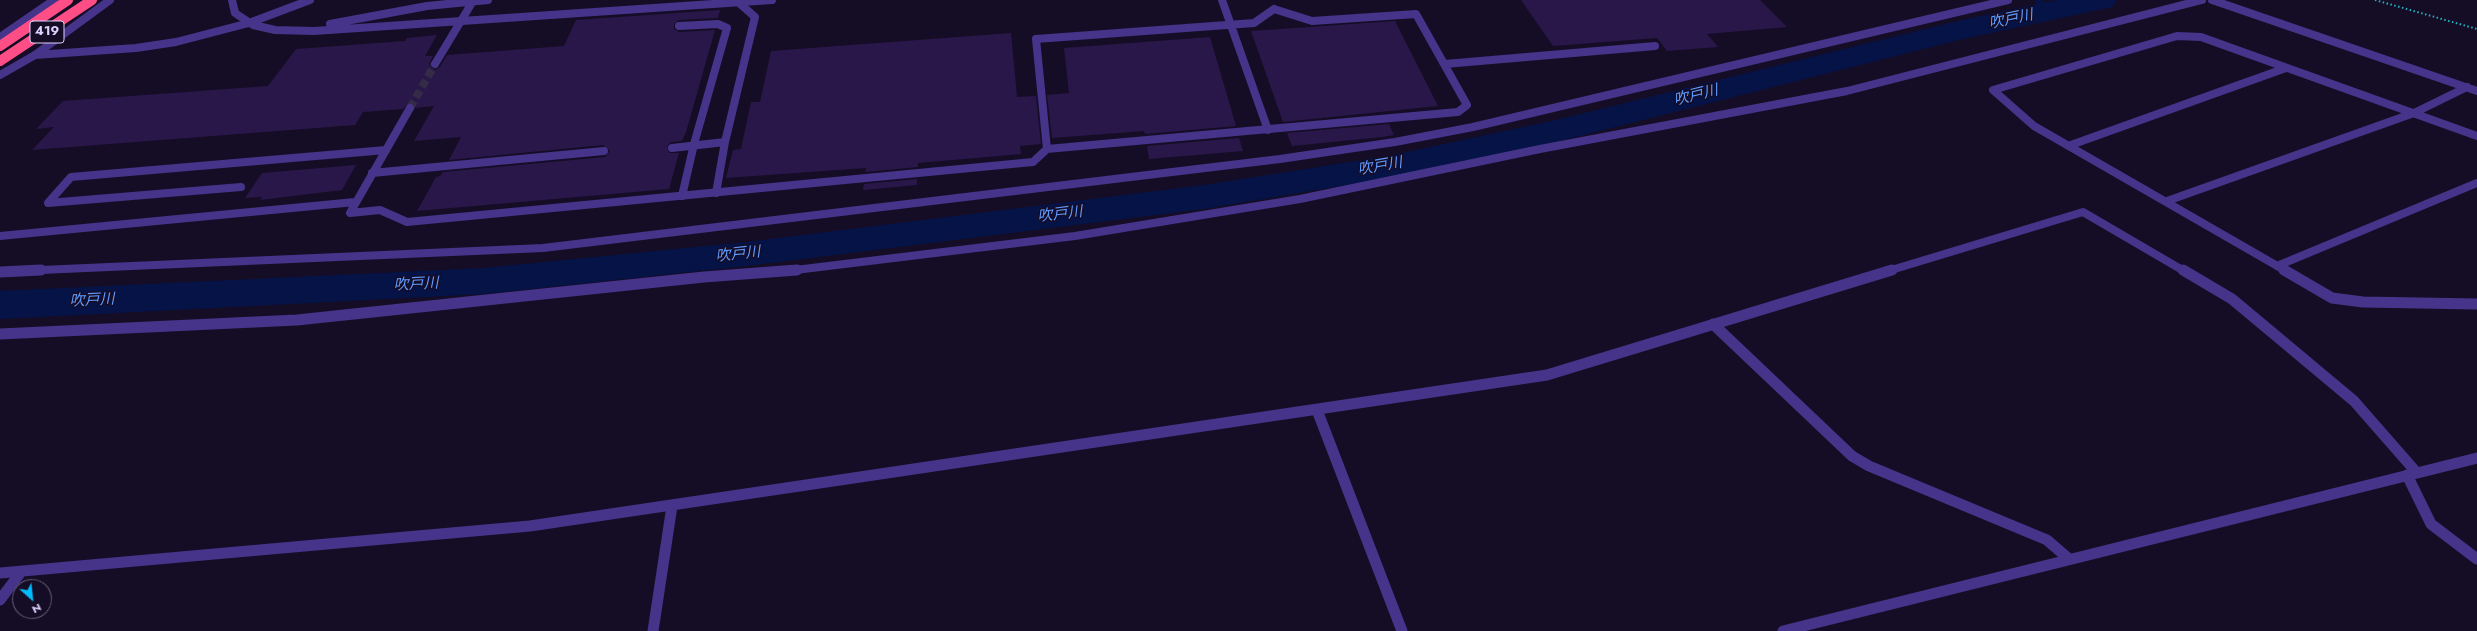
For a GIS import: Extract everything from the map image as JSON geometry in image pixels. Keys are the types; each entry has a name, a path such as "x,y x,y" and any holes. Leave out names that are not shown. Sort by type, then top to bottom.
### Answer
{"highway":[{"name":"419","path":"0,46 68,0"},
{"name":"419","path":"0,61 92,0"}],"street":[{"path":"0,37 54,0"},
{"path":"0,75 35,54 110,0"},
{"path":"232,0 235,13 250,23 268,29 299,30 459,22 772,0"},
{"path":"35,54 155,45 250,23 310,0"},
{"path":"299,30 427,6 488,0"},
{"path":"1222,0 1268,130"},
{"path":"410,108 350,213 380,210 407,222 716,193 1033,162 1047,149 1458,112 1467,105 1416,14 1312,21 1274,9 1270,0"},
{"path":"0,272 543,248 1280,159 1395,142 1473,127 2008,0"},
{"path":"0,334 297,320 704,277 790,271 1075,236 1300,199 1540,149 1847,91 2202,0"},
{"path":"2212,0 2477,91"},
{"path":"435,64 473,1"},
{"path":"716,193 725,142 755,17 738,2"},
{"path":"1047,149 1036,39 1254,23 1274,9"},
{"path":"679,26 718,24 727,28 694,144 682,196"},
{"path":"2477,136 2201,37 2177,36 1993,90 2034,126 2167,201 2332,298 2350,302 2477,304"},
{"path":"1445,64 1655,46"},
{"path":"2068,146 2286,68"},
{"path":"2167,201 2414,113 2466,87"},
{"path":"672,148 694,144 725,142"},
{"path":"241,187 48,203 71,177 386,150"},
{"path":"372,173 604,151"},
{"path":"2277,266 2477,184"},
{"path":"0,236 355,202"},
{"path":"0,573 530,526 1547,375 2083,212 2232,298 2354,401 2412,474 2431,524 2477,559"},
{"path":"1713,324 1852,456 1869,466 2047,540 2068,559"},
{"path":"1317,410 1402,631"},
{"path":"1783,631 2477,458"},
{"path":"653,631 672,506"},
{"path":"0,600 21,572"}],"path":[{"path":"2375,0 2477,29"}],"building":[{"path":"1521,0 1760,0 1787,27 1707,34 1718,47 1667,51 1657,38 1553,46"},
{"path":"720,10 718,18 679,20 674,24 674,29 679,32 715,30 686,132 682,141 671,142 667,146 669,153 679,153 669,189 417,211 436,177 440,176 443,172 605,157 610,151 603,145 449,160 461,137 414,141 434,106 416,108 410,102 403,109 363,112 355,125 32,150 54,127 36,129 63,101 268,86 296,49 405,41 407,38 437,35 425,56 433,56 429,64 435,70 440,67 447,55 564,46 576,20"},
{"path":"1395,21 1438,106 1283,122 1251,31"},
{"path":"1011,33 1017,97 1036,96 1041,144 1020,146 1021,154 918,163 918,167 865,172 866,168 726,178 733,150 741,149 751,102 760,102 771,51"},
{"path":"1210,37 1236,126 1145,134 1144,131 1052,138 1047,95 1069,93 1064,48"},
{"path":"1389,124 1394,135 1292,146 1287,133"},
{"path":"1239,138 1243,151 1149,159 1147,146"},
{"path":"356,165 342,190 260,200 262,197 245,198 262,173"},
{"path":"917,179 917,185 863,190 864,184"}],"waterway":[{"name":"吹戸川","path":"0,305 484,281 746,254 1204,197 1388,167 1556,131 1962,30 2101,0"},
{"path":"2038,2 2055,10"}],"tunnel":[{"path":"410,108 435,64"}]}
